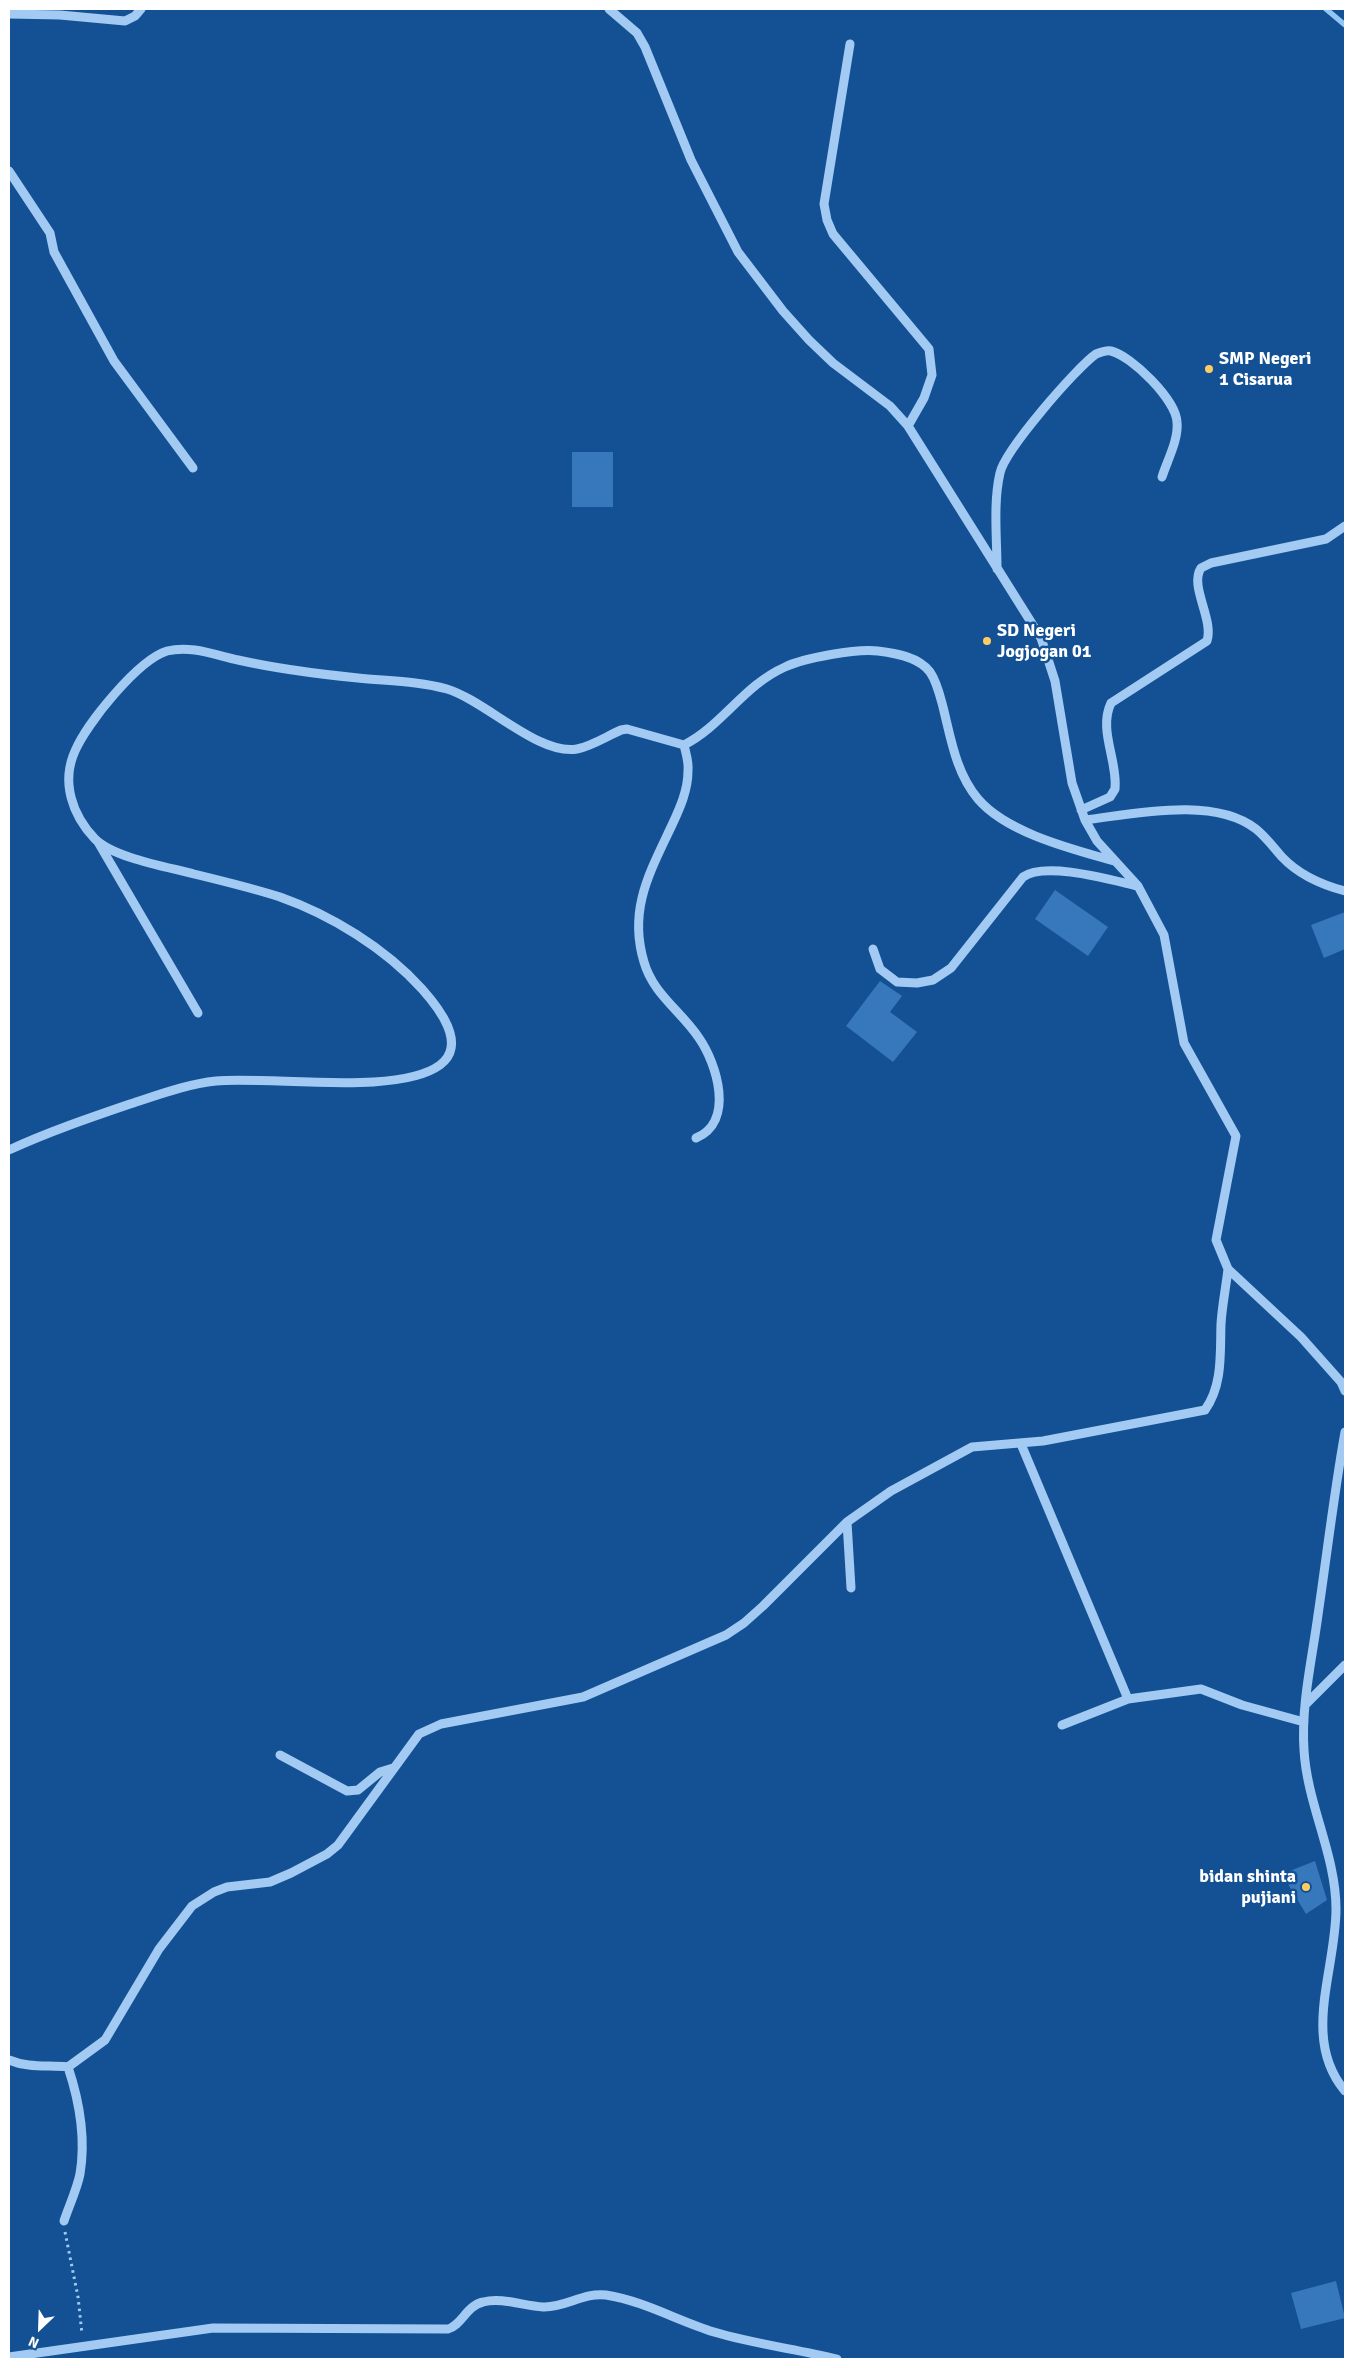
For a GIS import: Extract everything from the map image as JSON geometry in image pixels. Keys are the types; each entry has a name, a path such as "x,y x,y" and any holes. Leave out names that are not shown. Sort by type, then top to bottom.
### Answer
{"street":[{"path":"9,14 60,15 124,21 134,16 141,9"},
{"path":"609,9 637,33 646,47 694,168 730,239 745,262 783,311 809,340 833,363 890,406 908,426 1041,638 1048,657 1062,716 1072,783 1085,820 1097,841 1138,886 1167,941 1184,1043 1236,1136 1216,1240 1228,1270 1301,1337 1341,1382 1345,1391"},
{"path":"850,44 824,204 827,220 833,234 929,350 932,375 924,398 908,426"},
{"path":"9,171 50,233 54,252 114,362 193,468"},
{"path":"997,569 998,486 1003,463 1026,430 1096,354 1113,352 1130,361 1160,391 1176,415 1177,432 1162,477"},
{"path":"1082,810 1110,797 1115,789 1108,736 1108,711 1111,703 1207,641 1209,631 1198,579 1201,568 1211,563 1326,539 1345,526"},
{"path":"198,1013 98,842 80,817 68,793 69,764 79,740 112,696 134,674 164,652 193,649 239,661 310,673 438,687 470,699 555,750 581,749 627,729 684,745 704,733 752,686 787,666 861,650 884,652 906,657 919,663 933,677 961,771 968,786 985,807 1040,838 1114,861"},
{"path":"684,745 688,770 684,796 642,893 637,917 640,946 648,975 655,988 706,1048 716,1075 719,1088 719,1110 710,1129 696,1138"},
{"path":"1085,820 1147,812 1220,813 1254,828 1284,858 1306,876 1330,887 1345,891"},
{"path":"9,1150 74,1123 187,1087 215,1081 381,1081 422,1074 442,1064 452,1049 451,1034 440,1011 420,987 383,954 328,918 280,897 123,854 98,842"},
{"path":"873,949 876,964 889,978 902,983 925,982 933,980 951,968 1028,873 1043,871 1086,875 1138,886"},
{"path":"9,2060 30,2067 42,2064 68,2066 105,2040 159,1948 192,1906 214,1892 227,1887 270,1882 292,1873 327,1854 338,1845 420,1734 427,1729 441,1724 583,1698 726,1635 744,1623 763,1606 847,1522 891,1491 972,1446 1043,1442 1205,1410 1216,1385 1221,1364 1221,1323 1228,1270"},
{"path":"1345,1432 1328,1537 1304,1722 1306,1772 1336,1899 1336,1926 1325,1990 1324,2050 1330,2070 1345,2091"},
{"path":"1021,1444 1128,1699"},
{"path":"847,1522 852,1588"},
{"path":"1305,1705 1345,1666"},
{"path":"1062,1725 1128,1699 1201,1689 1242,1705 1304,1722"},
{"path":"280,1755 347,1791 358,1790 380,1772 394,1768"},
{"path":"64,2222 80,2174 80,2105 68,2066"},
{"path":"9,2357 213,2328 448,2330 452,2328 469,2308 482,2302 498,2301 545,2307 582,2298 606,2295 646,2306 719,2333 762,2345 837,2359"}],"path":[{"path":"64,2222 78,2297 84,2347"}],"building":[{"path":"572,452 613,452 613,507 572,507"},
{"path":"1055,890 1108,927 1088,956 1035,919"},
{"path":"1345,912 1345,949 1324,958 1311,925"},
{"path":"880,981 902,996 890,1012 917,1032 893,1062 846,1026"},
{"name":"bidan shinta pujiani","path":"1315,1861 1327,1900 1306,1914 1282,1874"},
{"path":"1336,2281 1345,2318 1301,2329 1291,2293"}],"waterway":[{"path":"1326,9 1345,25"}],"place":[{"name":"SMP Negeri 1 Cisarua","path":"1209,369"},
{"name":"SD Negeri Jogjogan 01","path":"987,641"},
{"name":"bidan shinta pujiani","path":"1306,1887"}]}
